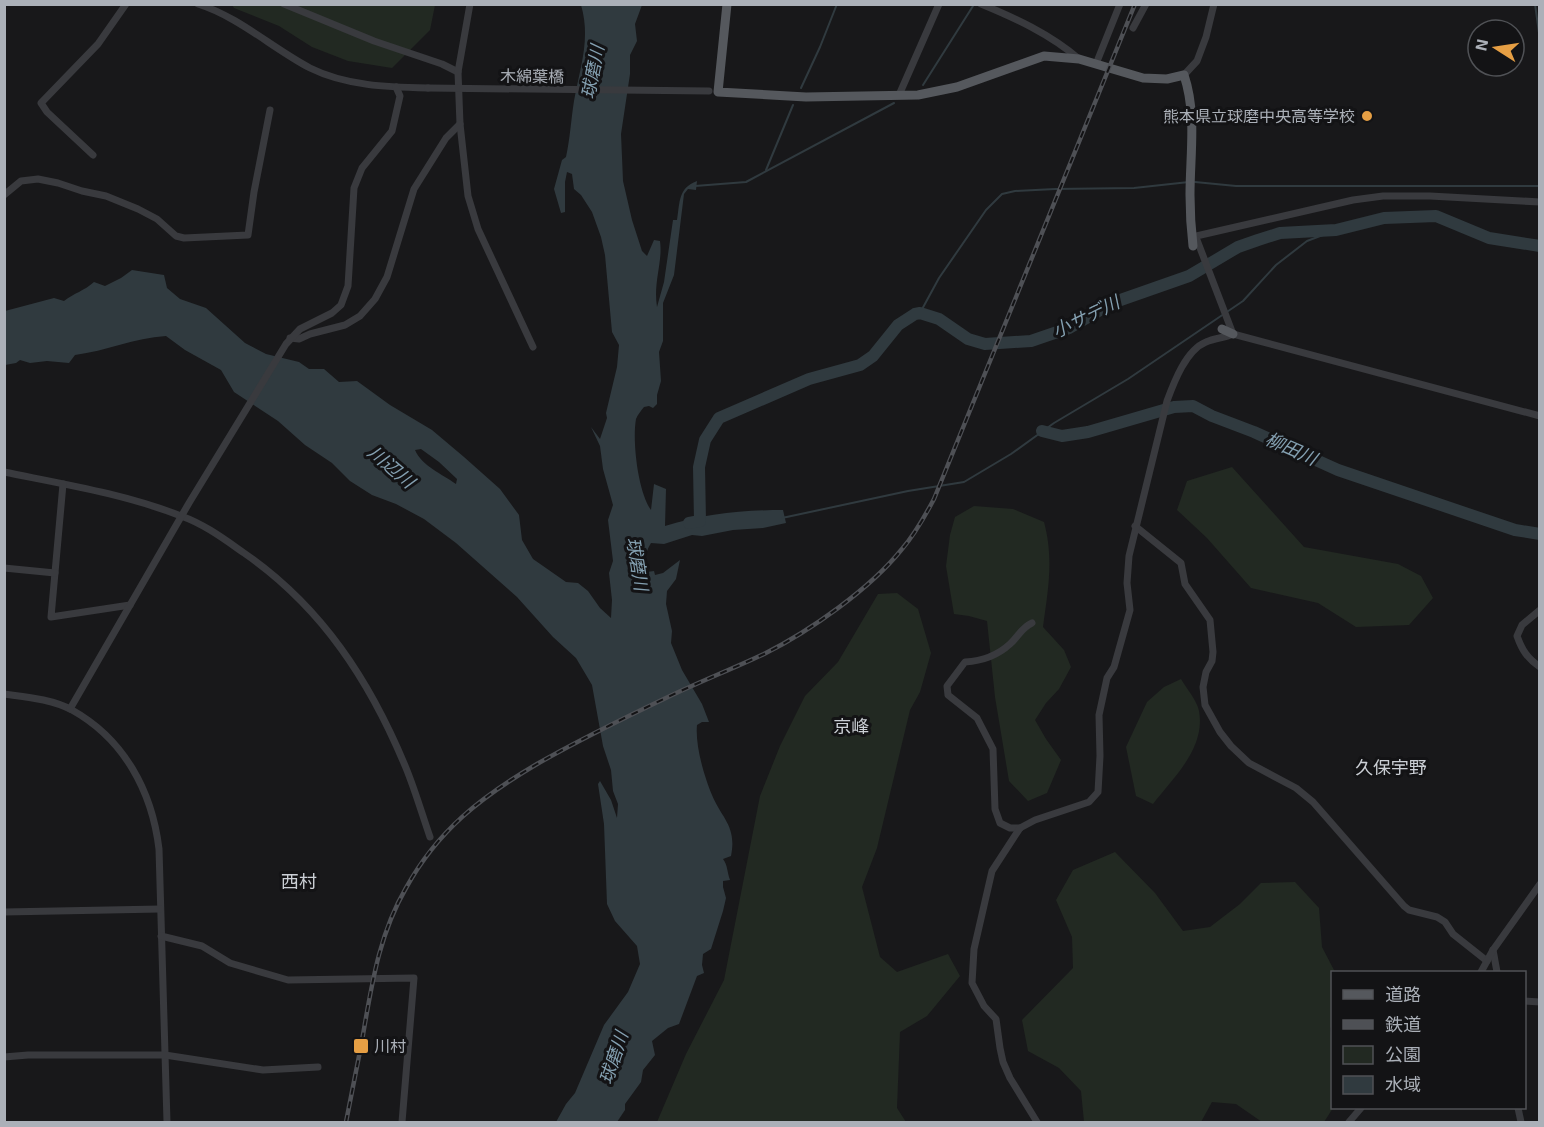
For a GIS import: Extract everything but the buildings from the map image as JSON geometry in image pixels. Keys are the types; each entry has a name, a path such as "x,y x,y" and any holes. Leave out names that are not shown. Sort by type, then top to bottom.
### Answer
{"main road":[{"path":"727,4 713,91 806,97 918,95 957,87 1044,56 1079,59 1143,78 1167,79 1184,75 1190,94 1192,113 1190,193 1192,241"},
{"path":"1222,329 1233,333"}],"street":[{"path":"93,156 46,112 41,103 98,44 126,4"},
{"name":"木綿葉橋","path":"198,4 224,15 311,68 339,79 396,87 713,91"},
{"path":"284,4 459,72"},
{"path":"470,4 459,72 460,124 468,196 478,229 533,347"},
{"path":"899,95 939,4"},
{"path":"981,4 1036,30 1079,59"},
{"path":"1096,64 1120,4"},
{"path":"1133,28 1146,4"},
{"path":"1184,75 1197,61 1214,4"},
{"path":"70,709 189,503 288,341 300,329 332,313 340,305 348,286 354,188 362,168 392,131 400,96 396,87"},
{"path":"4,195 21,182 38,179 106,196 138,209 157,219 176,236 184,238 248,235 270,110"},
{"path":"288,341 345,325 360,316 375,299 387,277 414,189 446,138 460,124"},
{"path":"1192,241 1353,200 1383,196 1430,196 1539,202"},
{"path":"1192,241 1197,240 1233,333"},
{"path":"1032,623 1021,630 1011,644 988,658 964,662 947,686 948,695 977,718 993,749 995,809 1000,823 1010,828 1020,828 1035,820 1089,802 1098,792 1100,756 1098,715 1107,678 1114,667 1130,610 1126,583 1135,526 1167,401 1176,377 1188,358 1204,342 1233,333 1539,416"},
{"path":"4,472 63,484 182,516 227,541 258,562 319,618 355,668 380,712 406,769 430,837"},
{"path":"63,484 51,616 130,605"},
{"path":"1135,526 1181,563 1185,584 1210,620 1213,652 1203,687 1204,705 1231,746 1250,763 1296,788 1313,802 1404,906 1409,910 1437,917 1453,934 1487,961"},
{"path":"4,568 55,573"},
{"path":"1539,610 1522,625 1517,636 1521,649 1529,660 1539,666"},
{"path":"4,694 46,701 70,709 92,724 109,739 132,769 150,802 159,849 167,1122"},
{"path":"1020,828 992,872 974,949 972,983 984,1006 996,1019 1003,1062 1010,1078 1038,1122"},
{"path":"1482,971 1493,950 1539,884"},
{"path":"4,912 160,909"},
{"path":"161,936 202,946 230,963 288,980 414,978 402,1122"},
{"path":"1493,950 1497,971"},
{"path":"4,1057 165,1055 263,1070 318,1067"},
{"path":"1349,1122 1359,1109"}],"green space":[{"path":"232,5 435,5 430,30 392,68 348,61 312,47 279,26 234,8"},
{"path":"1232,467 1304,547 1398,564 1421,576 1433,598 1409,625 1356,627 1318,603 1251,588 1207,538 1177,510 1187,481"},
{"path":"974,506 1013,509 1044,522 1049,549 1049,574 1043,627 1064,650 1071,667 1059,689 1035,720 1061,760 1047,793 1028,801 1009,781 995,697 987,621 954,614 946,566 950,535 955,517"},
{"path":"897,593 918,609 931,653 920,692 910,710 877,848 862,887 880,957 897,972 948,954 960,976 927,1016 900,1032 897,1108 906,1122 657,1122 686,1054 724,980 760,796 780,746 805,696 838,662 878,594"},
{"path":"1181,679 1198,707 1200,725 1198,737 1186,762 1153,804 1136,796 1126,747 1147,702 1164,687"},
{"path":"1115,852 1155,893 1183,931 1210,927 1240,904 1261,883 1295,882 1319,908 1322,947 1334,971 1331,971 1330,1029 1332,1109 1324,1122 1262,1122 1236,1104 1212,1102 1201,1122 1084,1122 1081,1091 1059,1068 1028,1051 1022,1020 1073,968 1072,937 1056,900 1073,870"}],"water":[{"path":"581,5 642,5 635,24 637,41 630,55 630,74 621,134 623,181 642,251 647,256 654,240 660,241 656,289 657,307 664,282 673,220 677,220 683,192 697,181 696,190 688,189 684,194 674,275 663,303 663,341 659,352 661,381 657,404 653,408 644,407 636,419 637,466 646,502 651,510 654,484 666,489 665,526 708,516 768,510 783,510 786,523 702,536 692,535 664,544 651,543 646,553 647,572 654,571 655,575 663,573 680,560 676,579 667,591 666,604 672,631 671,643 709,722 697,725 699,751 712,795 728,823 732,846 731,856 723,859 730,880 723,881 726,898 711,949 703,954 704,973 697,976 679,1024 668,1028 652,1041 655,1055 643,1070 641,1082 625,1104 625,1110 617,1122 556,1122 575,1093 604,1025 628,992 640,964 637,946 615,921 607,904 604,824 598,784 600,781 611,800 617,818 618,804 603,746 592,685 576,658 553,637 517,597 456,543 424,519 396,504 372,495 350,481 332,463 305,445 278,421 234,392 221,370 185,350 166,336 75,355 69,363 47,361 30,363 20,360 5,365 5,311 54,298 64,301 94,282 105,286 132,270 164,275 167,288 180,299 206,308 245,343 266,354 299,362 309,369 324,369 339,382 357,381 390,405 432,430 500,489 519,515 522,540 533,559 566,582 578,583 611,618 609,573 613,561 608,520 613,505 603,469 600,446 591,427 600,439 607,418 619,345 612,332 605,255 592,212 581,195 574,189 572,174 567,172 565,182 565,212 561,213 554,189 562,160 566,157 584,53 584,17","holes":["421,449 457,479 456,484 422,461 415,450"]}],"waterway":[{"path":"801,88 837,4"},
{"path":"1535,4 1540,40"},
{"path":"923,85 973,6"},
{"path":"695,186 746,182 894,103"},
{"path":"766,170 793,105"},
{"path":"920,313 939,278 986,210 1002,194 1055,189 1134,188 1189,182"},
{"path":"1195,182 1236,186 1540,186"},
{"name":"小サデ川","path":"689,523 700,521 699,467 705,440 719,418 809,379 860,365 873,356 898,325 915,314 920,313 939,319 968,339 985,344 1031,341 1069,328 1112,303 1189,276 1238,247 1258,240 1280,233 1336,230 1384,218 1436,216 1489,238 1540,246"},
{"path":"782,518 908,491 964,482 1011,454 1054,423 1128,379 1243,301 1276,265 1307,241 1336,230"},
{"name":"柳田川","path":"1042,431 1062,436 1088,432 1174,407 1193,406 1338,470 1515,530 1540,534"}],"railway":[{"path":"346,1122 376,965 388,926 419,867 447,832 479,802 497,789 569,746 680,691 764,654 800,634 856,594 889,564 911,537 934,499 1135,4"}],"place":[{"name":"熊本県立球磨中央高等学校","path":"1367,116"},
{"name":"川村","path":"361,1046"}],"district":[{"name":"京峰","path":"851,727"},
{"name":"久保宇野","path":"1391,768"},
{"name":"西村","path":"299,882"}],"water label":[{"name":"球磨川","path":"593,72"},
{"name":"川辺川","path":"391,467"},
{"name":"球磨川","path":"637,564"},
{"name":"球磨川","path":"614,1058"}]}
